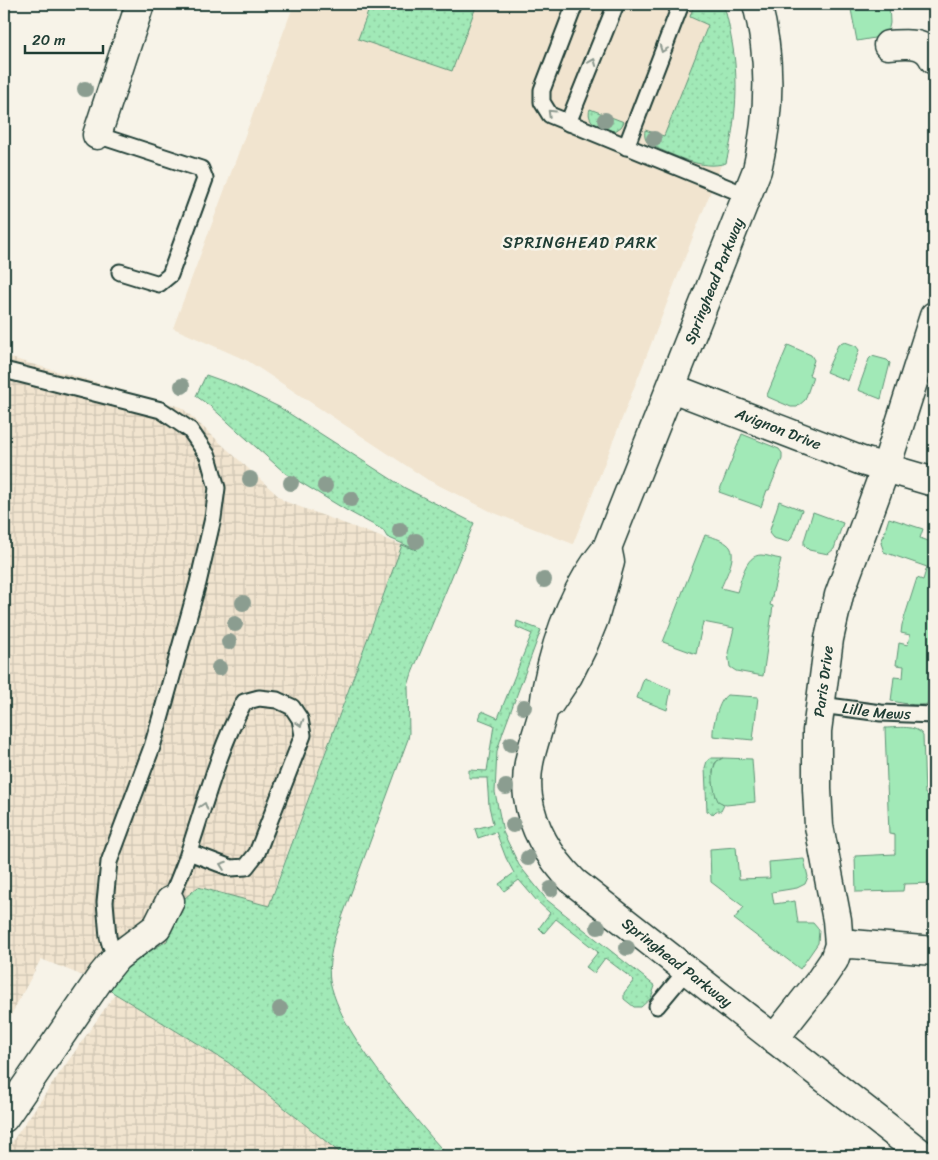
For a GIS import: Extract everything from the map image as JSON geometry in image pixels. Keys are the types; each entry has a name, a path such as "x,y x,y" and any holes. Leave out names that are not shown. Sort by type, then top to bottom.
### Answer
{"street":[{"path":"97,134 140,4"},
{"name":"Springhead Parkway","path":"757,4 767,65 768,96 760,154 748,196 607,548 610,562 590,629 568,676 542,715 529,758 528,789 533,820 550,855 566,875 582,890 924,1156"},
{"path":"888,44 920,45 926,49 934,60"},
{"name":"Paris Drive","path":"774,1039 819,982 834,960 839,945 837,920 818,819 816,753 829,639 839,595 886,467 934,316"},
{"name":"Avignon Drive","path":"672,388 862,461 934,482"},
{"path":"4,1118 103,974 117,957 148,936 157,927 170,901"},
{"path":"839,945 852,944 934,951"}],"lane":[{"path":"576,4 544,84 541,97 550,115 748,196"},
{"path":"568,123 616,4"},
{"path":"626,147 681,4"},
{"path":"97,134 201,169 205,179 170,275 159,284 120,272"},
{"path":"4,370 161,410 190,430 208,456 217,488 213,518 198,583 162,716 109,862 106,896 108,937 117,957"},
{"path":"170,901 189,852 218,762 233,723 244,702 259,698 277,700 292,707 300,718 303,735 257,853 246,867 231,868 189,852"},
{"name":"Lille Mews","path":"821,705 881,713 934,715"},
{"path":"657,1006 687,970"}],"shaded area":[{"path":"294,4 716,4 711,166 721,165 573,544 492,512 428,480 248,361 173,328"},
{"path":"4,356 181,407 284,501 402,545 274,890 243,1040 41,959 4,1028"},
{"path":"115,994 229,1063 344,1156 4,1156 4,1153"}],"green space":[{"path":"371,4 477,4 452,71 358,39"},
{"path":"694,4 723,4 734,53 736,100 732,132 726,163 717,165 698,164 688,161 652,146 646,141 645,137 645,130 664,136 708,25 690,17"},
{"path":"850,4 889,4 890,23 888,32 880,37 857,41"},
{"path":"590,109 624,122 615,131 605,129 596,125 590,118"},
{"path":"845,342 856,346 859,350 848,381 826,372 838,345"},
{"path":"788,345 811,355 814,360 809,375 813,377 805,400 797,407 791,407 767,395"},
{"path":"872,356 887,360 890,363 881,399 858,390 869,359"},
{"path":"206,375 234,385 279,407 405,488 474,523 412,673 408,686 408,739 334,939 329,970 334,995 352,1033 393,1090 448,1156 344,1156 229,1063 109,990 131,962 167,941 179,903 198,887 269,906 402,545 417,550 387,537 383,530 285,473 210,406 196,396"},
{"path":"742,434 779,449 782,453 782,459 761,507 719,492"},
{"path":"779,501 802,510 791,539 788,542 773,538 769,533"},
{"path":"813,512 843,523 834,549 828,554 809,550 804,545"},
{"path":"889,518 923,529 920,538 934,543 934,701 924,705 891,701 894,677 903,678 904,666 896,665 899,643 908,645 910,635 901,633 902,625 917,578 923,580 927,567 884,552 881,543"},
{"path":"705,535 722,541 731,548 732,559 721,588 737,592 744,569 751,559 756,556 763,555 781,559 770,605 773,606 763,676 736,671 730,667 728,653 734,628 703,622 696,654 663,642"},
{"path":"517,621 541,630 497,751 495,792 503,832 519,865 547,900 655,986 651,998 641,1007 634,1007 624,999 624,993 634,980 605,958 594,973 586,967 598,952 556,919 544,933 539,928 550,913 519,880 504,891 499,884 514,873 496,832 478,838 475,829 493,824 489,806 487,778 469,778 469,770 487,771 494,725 479,719 482,711 498,718 532,634 516,627"},
{"path":"644,678 671,689 667,710 637,698"},
{"path":"727,695 758,697 753,740 713,736 721,702"},
{"path":"885,728 912,728 923,736 925,794 934,794 934,883 904,884 903,891 856,892 855,856 895,854 895,835 889,834"},
{"path":"711,758 723,758 715,763 713,771 716,797 724,805 721,811 716,811 713,814 707,811 705,768 707,761"},
{"path":"723,758 752,759 755,802 726,805 718,801 713,775 717,761"},
{"path":"736,847 739,879 770,878 769,862 804,859 808,877 805,884 797,888 772,892 774,904 795,901 798,923 813,923 819,930 818,943 800,969 734,919 744,907 711,882 710,849"}],"district":[{"name":"SPRINGHEAD PARK","path":"580,242"}]}
